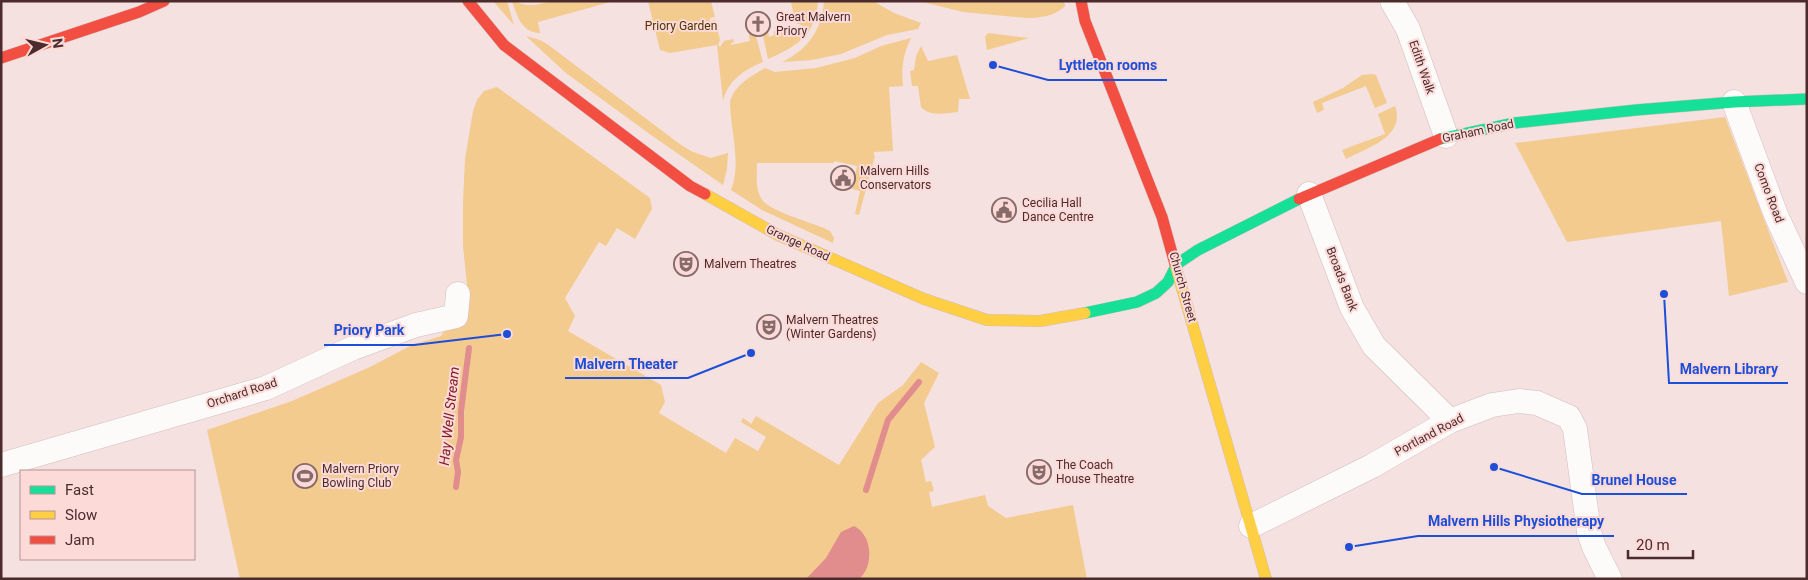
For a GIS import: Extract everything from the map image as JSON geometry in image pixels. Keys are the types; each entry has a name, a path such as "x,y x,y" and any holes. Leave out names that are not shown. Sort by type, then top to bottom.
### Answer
{"street":[{"path":"1,58 139,12 164,1"},
{"name":"Grange Road","path":"468,1 504,44 690,186 778,235 924,299 988,320 1040,320 1077,315 1137,302 1156,292 1168,282 1177,264"},
{"name":"Church Street","path":"1081,1 1085,21 1162,217 1266,579"},
{"name":"Edith Walk","path":"1392,1 1408,29 1446,136"},
{"name":"Graham Road","path":"1177,264 1198,250 1309,194 1446,136 1514,123 1734,102 1807,99"},
{"name":"Como Road","path":"1734,102 1776,215 1807,282"},
{"name":"Broads Bank","path":"1309,194 1352,308 1374,346 1450,421"},
{"name":"Orchard Road","path":"1,465 266,388 353,348 416,325 456,316 458,294"},
{"name":"Portland Road","path":"1251,526 1372,466 1450,421 1492,405 1518,401 1537,403 1569,417 1575,429 1588,532 1610,579"}],"green space":[{"path":"493,1 507,1 514,25"},
{"path":"512,1 534,5 554,1 614,1 538,22 540,33 529,30 521,23"},
{"name":"Priory Garden","path":"648,1 711,1 715,17 710,18 710,21 715,20 720,40 718,45 720,47 724,41 733,39 734,42 731,45 750,41 749,35 752,29 754,29 763,62 738,77 729,87 723,101 717,45 670,53 660,50"},
{"path":"797,1 818,1 813,23 809,31 796,44 768,59 761,27 767,26 769,37 774,35 774,31 778,30 779,36 781,36 780,30 795,26 801,29 803,26 796,23 791,3"},
{"path":"824,1 873,1 894,13 921,23 918,29 887,35 841,54 812,60 782,62 799,51 812,38 820,21"},
{"path":"919,1 1064,1 1065,6 1048,16 1027,18 963,12"},
{"path":"988,33 1029,38 987,50 985,37"},
{"path":"526,36 547,44 681,145 693,152 711,158 728,153 723,185 566,73"},
{"path":"911,38 903,62 903,86 889,87 893,151 874,152 875,156 859,215 855,214 860,191 852,189 857,166 834,161 834,163 757,163 758,190 765,203 772,208 830,231 834,238 833,243 762,210 731,190 736,158 730,101 736,90 744,82 765,68 775,72 816,68 855,58 881,46"},
{"path":"921,46 928,61 957,55 970,99 959,99 958,112 933,113 921,107 918,86 912,86 910,71 914,70 916,56"},
{"path":"1362,75 1376,75 1387,103 1375,108 1366,86 1322,103 1324,110 1317,113 1313,102 1343,88"},
{"path":"497,87 650,198 652,209 635,239 617,228 606,246 599,242 565,298 575,316 568,331 661,385 665,402 659,413 726,453 735,438 758,451 766,437 741,422 743,418 751,424 756,416 839,465 878,403 903,385 921,362 939,373 924,403 935,447 921,460 926,482 931,481 934,491 929,492 932,507 985,495 988,506 1006,518 1073,505 1087,579 240,579 207,430 292,401 370,367 410,346 441,336 468,295 463,246 463,202 465,159 473,111 477,100 484,91"},
{"path":"1395,106 1397,117 1395,126 1390,133 1374,146 1346,159 1342,150 1385,134 1378,114"},
{"path":"1725,117 1788,282 1729,296 1721,221 1567,242 1515,143"}],"shaded area":[{"path":"854,526 865,536 868,544 869,559 864,574 859,579 806,579 826,558 841,532"}],"waterway":[{"name":"Hay Well Stream","path":"456,487 458,472 456,460 461,437 461,411 469,348"},
{"path":"866,490 888,420 919,382"}],"traffic: fast":[{"path":"1440,139 1514,123 1636,110 1734,102 1807,99"},
{"path":"1085,313 1137,302 1156,293 1168,282 1177,264 1198,250 1299,199"}],"traffic: slow":[{"path":"705,194 778,235 924,299 987,320 1040,321 1085,313"},
{"path":"1175,264 1266,579"}],"traffic: jam":[{"path":"1,58 139,12 164,1"},
{"path":"468,1 504,45 690,186 705,194"},
{"path":"1081,1 1085,21 1162,217 1175,264"},
{"path":"1299,199 1440,139"}],"place":[{"name":"Great Malvern Priory","path":"758,24"},
{"name":"Lyttleton rooms","path":"993,65"},
{"name":"Malvern Hills Conservators","path":"843,178"},
{"name":"Cecilia Hall Dance Centre","path":"1004,210"},
{"name":"Malvern Theatres","path":"686,264"},
{"name":"Malvern Library","path":"1664,294"},
{"name":"Malvern Theatres (Winter Gardens)","path":"769,327"},
{"name":"Priory Park","path":"507,334"},
{"name":"Malvern Theater","path":"751,353"},
{"name":"Brunel House","path":"1494,467"},
{"name":"The Coach House Theatre","path":"1039,472"},
{"name":"Malvern Priory Bowling Club","path":"305,476"},
{"name":"Malvern Hills Physiotherapy","path":"1349,547"}]}
